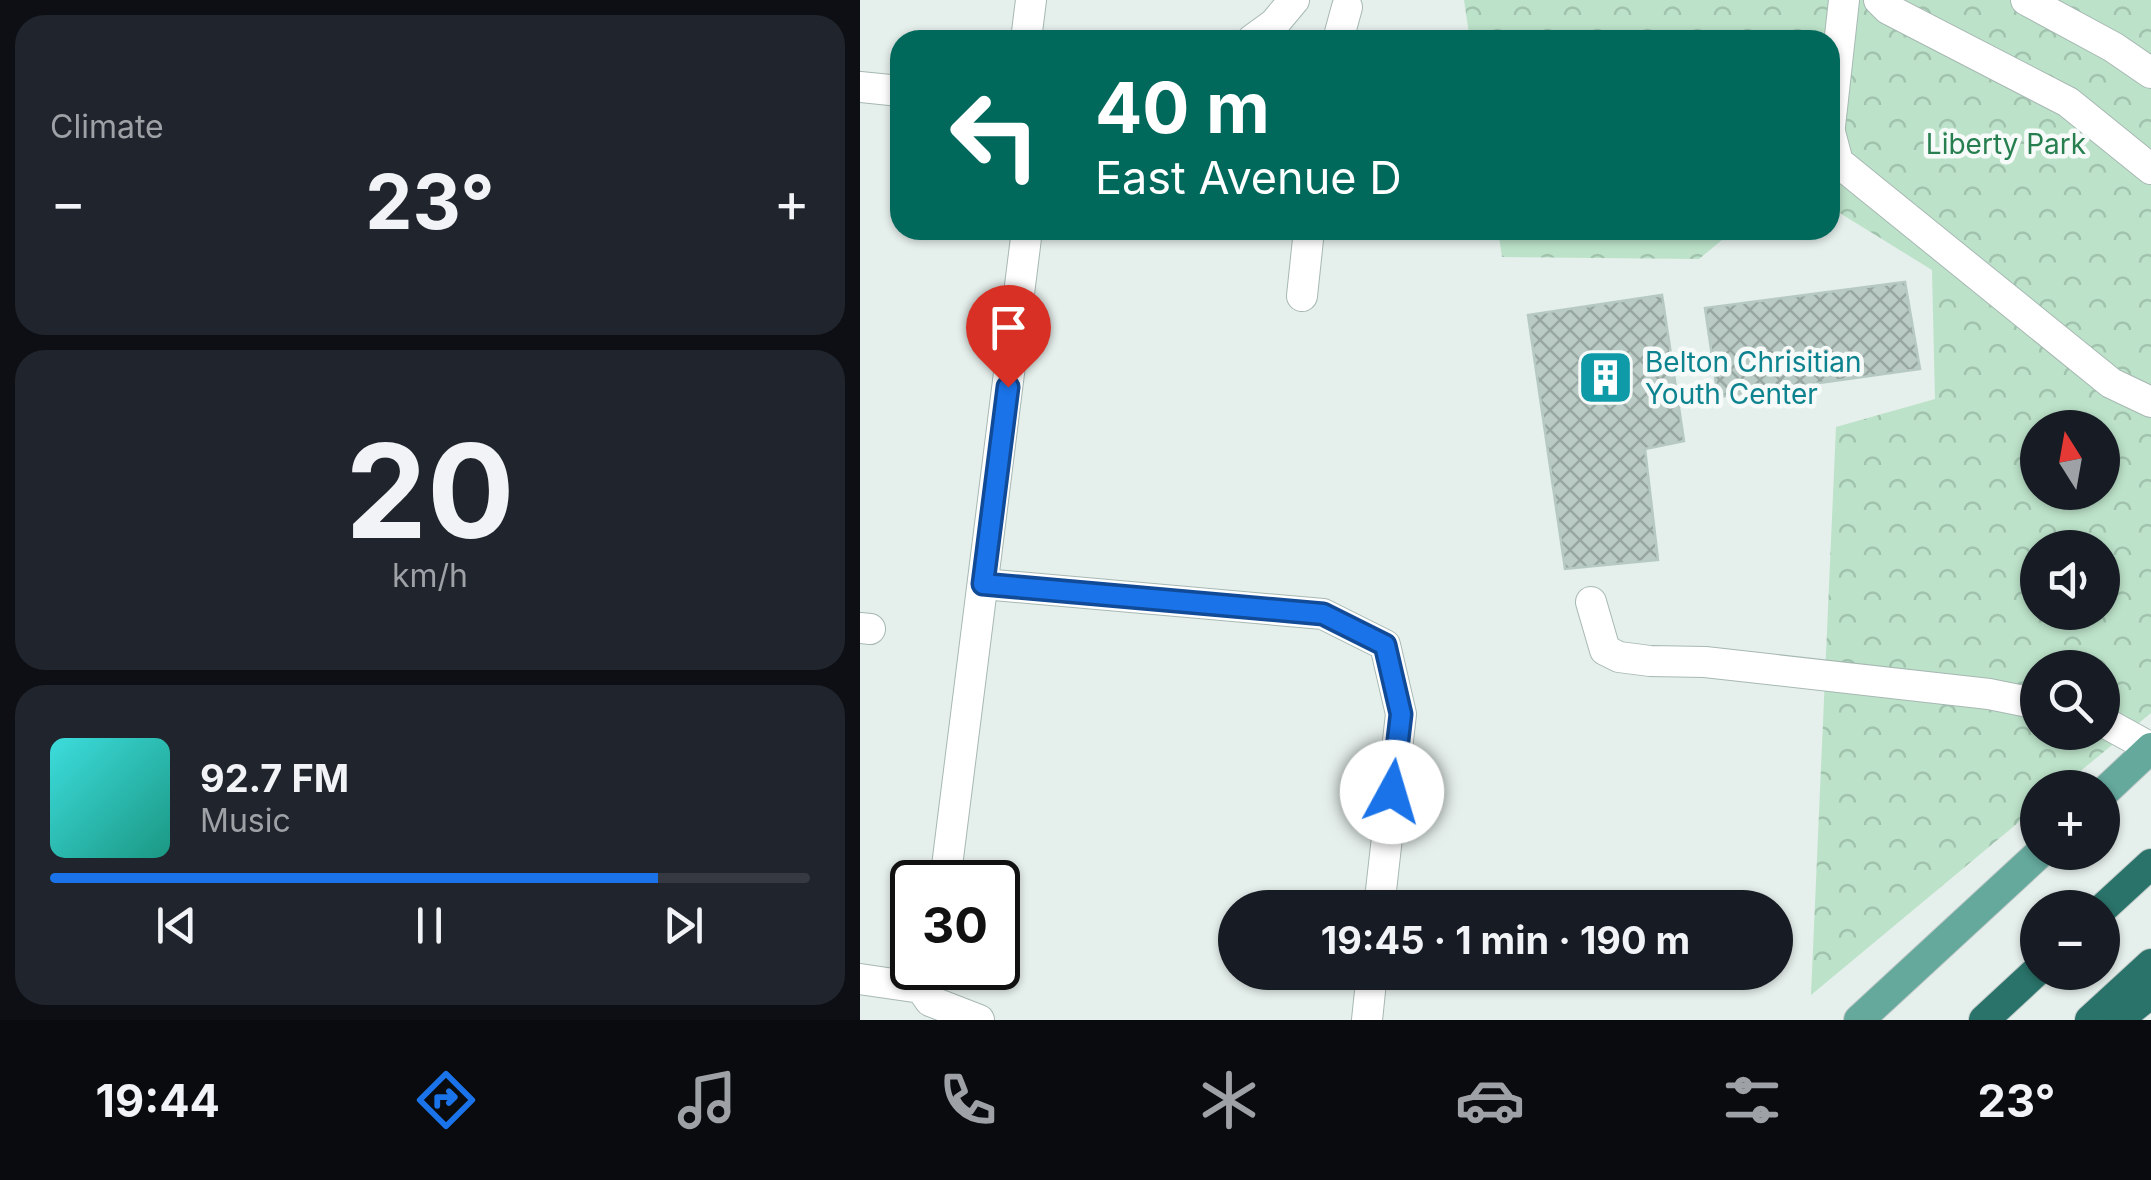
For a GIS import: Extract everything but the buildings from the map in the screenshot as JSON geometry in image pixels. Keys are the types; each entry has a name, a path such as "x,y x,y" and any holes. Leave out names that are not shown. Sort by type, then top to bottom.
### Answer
{"highway":[{"path":"2120,892 2151,864"},
{"path":"2090,1020 2151,964"},
{"path":"1984,1020 2020,987"},
{"path":"2118,1020 2151,993"}],"main road":[{"path":"2120,777 2151,748"},
{"path":"1860,1020 2021,870"}],"street":[{"path":"1028,30 1032,0"},
{"path":"1273,30 1294,0"},
{"path":"1840,37 1844,0"},
{"path":"1879,0 2068,102 2151,168"},
{"path":"2026,0 2100,39 2151,73"},
{"path":"1340,30 1346,7"},
{"path":"860,87 890,90"},
{"path":"1840,164 2110,383 2145,390"},
{"path":"948,860 1027,240"},
{"path":"1302,296 1308,240"},
{"path":"983,584 1323,614 1385,645 1401,714 1381,890"},
{"path":"1591,602 1605,650 1619,657 1705,662 2020,700"},
{"path":"2120,732 2151,748"},
{"path":"860,978 921,988 928,1010 979,1020"},
{"path":"1367,1020 1370,990"}],"green space":[{"name":"Liberty Park","path":"1464,0 2151,0 2151,713 2120,738 2120,650 2020,650 2020,750 2106,750 2082,770 2020,770 2020,821 1811,995 1836,427 1935,399 1932,270 1840,213 1840,30 1468,30"},
{"path":"1499,240 1722,240 1699,259 1502,257"}],"place":[{"name":"Belton Chrisitian Youth Center","path":"1606,378"}],"route":[{"path":"1008,387 983,584 1323,614 1385,645 1401,714 1392,792"}]}
